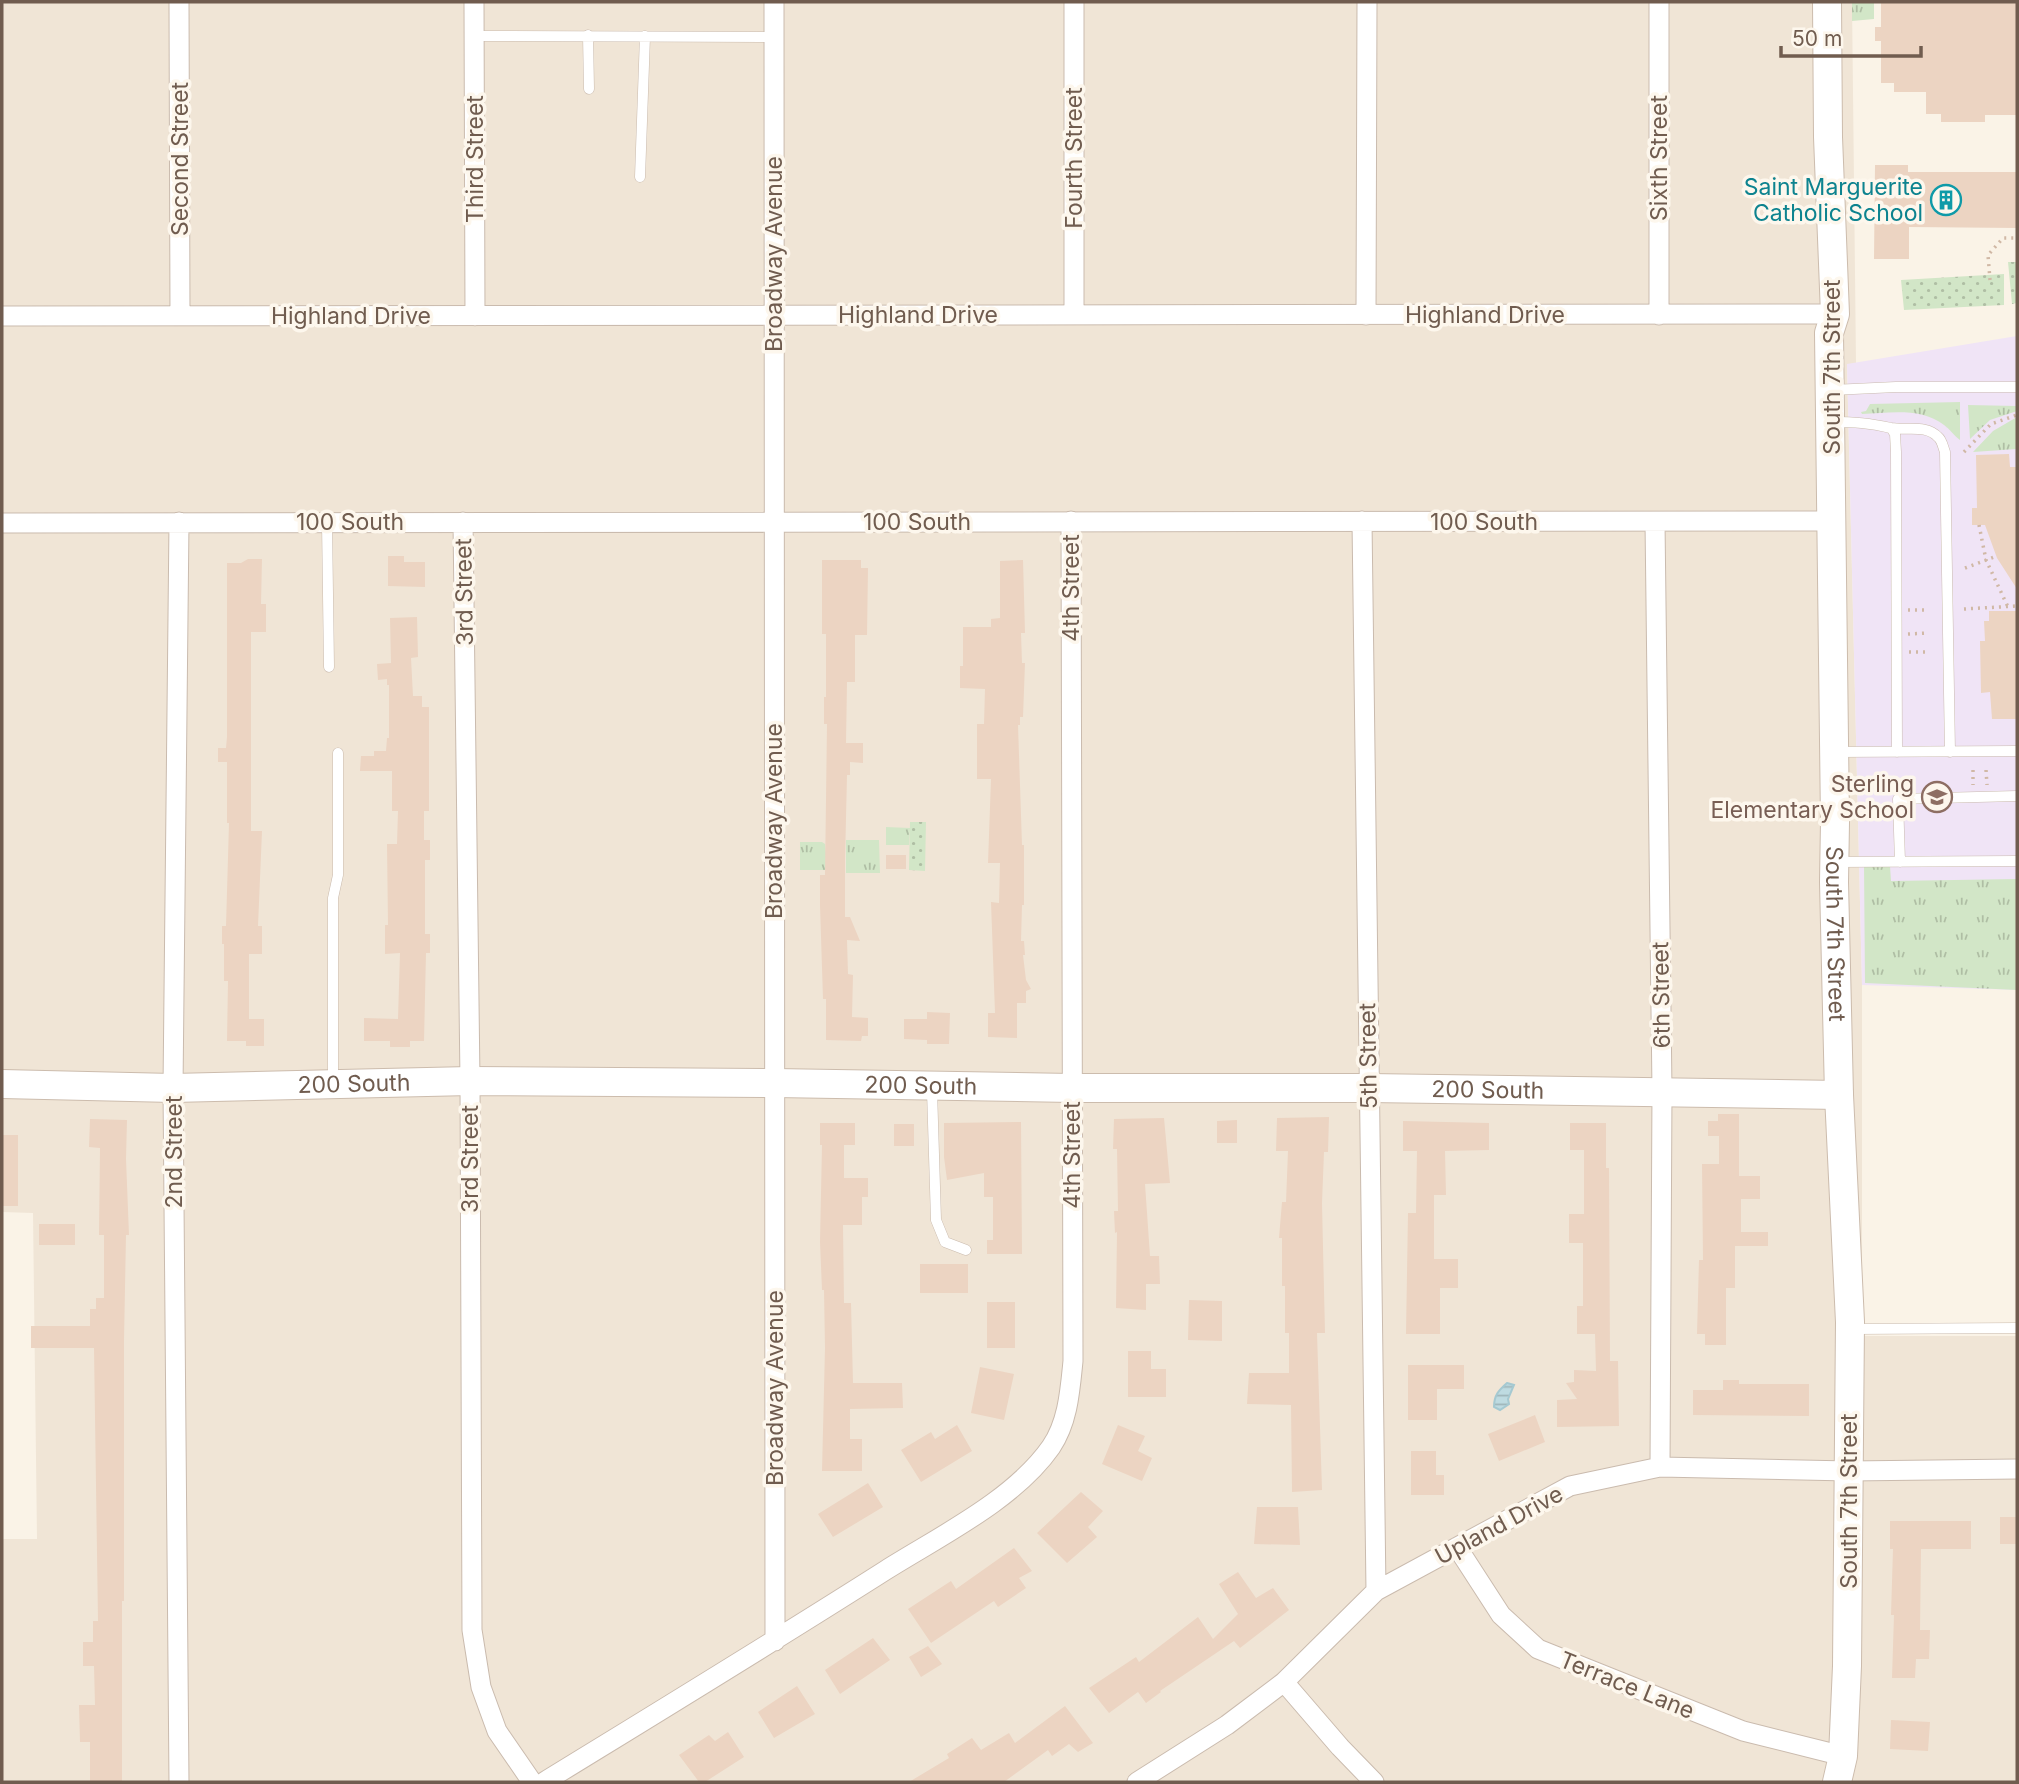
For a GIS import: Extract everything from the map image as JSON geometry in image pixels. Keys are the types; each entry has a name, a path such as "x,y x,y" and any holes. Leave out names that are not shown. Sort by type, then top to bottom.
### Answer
{"street":[{"name":"Second Street","path":"179,2 180,316"},
{"name":"Third Street","path":"474,2 475,316"},
{"name":"Broadway Avenue","path":"774,2 775,1641"},
{"name":"Fourth Street","path":"1074,2 1074,315"},
{"path":"1366,315 1367,2"},
{"name":"Sixth Street","path":"1659,2 1660,315"},
{"name":"South 7th Street","path":"1827,2 1828,137 1835,314 1829,332 1834,862 1839,1095 1850,1329 1847,1666 1840,1769"},
{"name":"Highland Drive","path":"2,316 1835,314"},
{"name":"4th Street","path":"544,1782 775,1641 985,1507 1027,1476 1052,1446 1068,1408 1073,1361 1071,521"},
{"name":"5th Street","path":"1362,521 1376,1591"},
{"name":"100 South","path":"2,523 1832,521"},
{"name":"2nd Street","path":"179,522 173,1088 179,1782"},
{"name":"3rd Street","path":"463,522 470,1081 472,1630 481,1686 497,1731 532,1782"},
{"name":"6th Street","path":"1655,522 1662,1091 1660,1467"},
{"name":"200 South","path":"2,1084 173,1088 470,1081 1072,1088 1369,1088 1839,1095"},
{"name":"Upland Drive","path":"1137,1782 1227,1725 1284,1682 1376,1591 1570,1486 1660,1467 1849,1471 2017,1469"},
{"name":"Terrace Lane","path":"1457,1547 1501,1615 1538,1649 1840,1769"},
{"path":"1284,1682 1374,1782"}],"lane":[{"path":"588,35 589,89"},
{"path":"474,36 774,37"},
{"path":"640,177 645,36"},
{"path":"1830,390 2017,387"},
{"path":"1831,422 1861,422 1882,424 1891,428 1927,429 1940,437 1945,452 1950,752"},
{"path":"1891,428 1895,434 1896,452 1897,752"},
{"path":"327,522 329,667"},
{"path":"1835,752 2017,751"},
{"path":"333,1084 333,898 338,875 338,753"},
{"path":"1900,862 1898,799 2017,796"},
{"path":"1834,862 2017,861"},
{"path":"932,1086 936,1220 945,1242 966,1250"},
{"path":"1850,1329 2017,1328"}],"path":[{"path":"1990,280 1988,255 2003,238 2017,238"},
{"path":"1964,452 1991,424 2017,415"},
{"path":"1979,525 1986,560 2008,607"},
{"path":"1965,568 1997,556"},
{"path":"1964,609 2017,606"}],"shaded area":[{"path":"2,2 1852,2 1856,363 1847,365 1862,985 1862,1336 2017,1336 2017,1782 2,1782 2,1539 37,1539 33,1213 2,1212"},
{"name":"Sterling Elementary School","path":"2017,336 2017,990 1862,985 1847,364"}],"green space":[{"path":"1852,2 1874,2 1874,19 1852,21"},
{"path":"2008,262 2017,262 2017,303 2012,304"},
{"path":"2004,274 2004,305 1904,310 1901,280"},
{"path":"1960,402 1960,440 1935,419 1915,413 1861,412 1866,411 1870,404"},
{"path":"1968,405 2017,406 2017,411 1990,420 1970,439"},
{"path":"2017,417 2017,449 1973,452 1993,431"},
{"path":"910,822 926,822 925,871 909,870"},
{"path":"886,827 910,828 909,845 886,845"},
{"path":"846,840 879,840 880,873 846,873"},
{"path":"800,842 825,844 828,870 800,870"},
{"path":"1864,865 1890,866 1891,881 2017,879 2017,990 1865,983"}],"water":[{"path":"1507,1383 1514,1385 1508,1399 1509,1404 1500,1410 1494,1407 1495,1399"}],"building":[{"path":"1881,2 2017,2 2017,115 1985,115 1985,122 1941,122 1941,114 1926,114 1926,92 1894,92 1894,83 1881,83 1881,41 1875,41 1875,27 1881,27"},
{"name":"Saint Marguerite Catholic School","path":"1875,165 1908,165 1908,172 2017,172 2017,228 1909,227 1909,259 1874,259"},
{"path":"2009,454 2010,467 2017,467 2017,589 1997,558 1985,525 1972,525 1972,508 1977,508 1976,455"},
{"path":"388,556 404,556 404,562 425,562 425,587 388,586"},
{"path":"248,559 262,559 261,604 266,604 266,632 251,632 251,831 262,831 258,926 262,926 262,954 249,954 249,1019 264,1019 264,1046 246,1046 246,1041 227,1041 228,981 224,981 222,944 222,926 226,926 229,823 227,762 218,762 218,748 226,748 227,737 227,563 241,563"},
{"path":"822,560 861,560 861,568 868,568 867,635 855,635 855,682 847,682 846,743 863,743 863,763 850,762 850,775 847,775 845,861 845,917 850,917 860,941 847,940 848,974 853,975 852,1017 868,1018 868,1036 862,1036 861,1041 826,1040 820,905 820,875 825,875 827,724 824,724 826,634 822,634"},
{"path":"1023,560 1025,633 1021,633 1022,663 1025,663 1023,717 1020,717 1018,725 1024,845 1021,941 1024,941 1026,980 1031,989 1026,991 1026,1003 1017,1003 1017,1038 988,1037 988,1013 995,1013 991,902 999,903 1000,863 988,863 991,779 977,779 977,724 984,724 985,689 960,688 960,666 963,666 963,627 991,627 991,619 1000,618 1000,561"},
{"path":"1989,611 2017,611 2017,719 1992,719 1990,692 1981,693 1980,641 1985,641 1984,621 1989,621"},
{"path":"417,617 418,657 411,658 413,696 422,696 422,707 429,707 429,811 424,811 424,840 430,840 430,860 425,860 425,934 430,934 430,953 426,953 424,1041 410,1041 410,1047 390,1047 390,1041 364,1041 364,1018 398,1019 400,953 385,954 385,925 388,925 387,844 397,844 398,811 392,811 392,771 360,771 361,756 374,756 374,751 386,751 389,738 389,685 387,679 378,680 377,664 391,663 390,618"},
{"path":"886,855 906,855 906,869 886,869"},
{"path":"927,1012 950,1013 949,1044 927,1044 927,1040 904,1039 904,1019 927,1019"},
{"path":"1718,1114 1739,1114 1739,1176 1760,1176 1760,1199 1741,1199 1741,1232 1768,1232 1768,1246 1735,1246 1735,1288 1726,1288 1726,1345 1705,1345 1705,1334 1697,1334 1699,1260 1703,1260 1702,1164 1719,1164 1719,1136 1708,1136 1708,1121 1718,1121"},
{"path":"1329,1117 1328,1152 1324,1152 1322,1203 1325,1333 1317,1333 1322,1490 1292,1492 1291,1405 1247,1404 1249,1373 1289,1373 1289,1333 1285,1333 1285,1286 1282,1286 1282,1238 1279,1238 1282,1202 1286,1202 1288,1151 1276,1151 1277,1118"},
{"path":"1164,1118 1170,1183 1145,1184 1150,1256 1159,1256 1160,1284 1146,1284 1146,1310 1116,1308 1117,1232 1115,1233 1114,1211 1118,1211 1117,1149 1113,1149 1114,1119"},
{"path":"90,1119 127,1120 129,1235 126,1235 124,1341 122,1782 90,1782 90,1742 80,1742 79,1705 95,1705 94,1666 83,1666 83,1642 93,1642 93,1621 98,1621 94,1348 31,1348 31,1326 90,1326 90,1309 96,1309 96,1298 104,1298 104,1235 99,1235 100,1148 89,1147"},
{"path":"1237,1120 1237,1143 1217,1143 1217,1121"},
{"path":"1403,1121 1489,1123 1489,1150 1445,1151 1446,1195 1434,1195 1434,1259 1458,1259 1458,1288 1440,1288 1440,1334 1406,1334 1408,1213 1416,1213 1417,1151 1403,1151"},
{"path":"1021,1122 1022,1254 987,1254 987,1240 993,1240 993,1197 984,1197 984,1173 947,1180 944,1123"},
{"path":"820,1123 855,1123 855,1145 844,1145 844,1178 868,1178 868,1197 862,1197 862,1225 843,1225 844,1303 851,1303 853,1383 902,1383 903,1408 850,1409 850,1439 862,1439 862,1471 822,1471 825,1348 820,1242"},
{"path":"1570,1123 1606,1123 1606,1168 1609,1168 1610,1361 1618,1361 1619,1426 1557,1427 1557,1400 1577,1399 1566,1383 1574,1382 1574,1370 1596,1371 1595,1334 1577,1334 1577,1306 1583,1306 1583,1243 1569,1243 1569,1214 1584,1214 1584,1150 1570,1150"},
{"path":"894,1124 914,1124 914,1146 894,1146"},
{"path":"2,1135 18,1135 18,1206 2,1206"},
{"path":"39,1224 75,1224 75,1245 39,1245"},
{"path":"920,1264 968,1264 968,1293 920,1293"},
{"path":"1189,1300 1222,1301 1222,1341 1188,1340"},
{"path":"987,1302 1015,1302 1015,1348 987,1348"},
{"path":"1128,1351 1151,1351 1151,1369 1166,1369 1166,1397 1128,1397"},
{"path":"1408,1365 1464,1365 1464,1389 1437,1389 1437,1420 1408,1420"},
{"path":"980,1367 1014,1374 1004,1420 971,1413"},
{"path":"1723,1380 1739,1380 1739,1384 1809,1384 1809,1416 1693,1415 1693,1390 1723,1390"},
{"path":"1535,1415 1545,1442 1499,1461 1488,1434"},
{"path":"957,1425 972,1451 921,1482 901,1450 931,1432 935,1439"},
{"path":"1118,1425 1145,1436 1138,1451 1152,1458 1142,1481 1102,1464"},
{"path":"1411,1451 1436,1451 1436,1475 1444,1475 1444,1495 1411,1495"},
{"path":"868,1483 883,1507 833,1537 818,1514"},
{"path":"1081,1492 1103,1511 1088,1527 1097,1537 1067,1563 1037,1533"},
{"path":"1257,1507 1298,1507 1300,1545 1254,1544"},
{"path":"2000,1517 2017,1517 2017,1544 2000,1544"},
{"path":"1890,1521 1971,1521 1971,1549 1921,1549 1920,1630 1930,1630 1929,1659 1916,1659 1915,1678 1892,1678 1894,1615 1891,1615 1893,1549 1890,1549"},
{"path":"1014,1548 1032,1571 1019,1578 1026,1588 998,1607 994,1601 931,1643 908,1609 951,1581 956,1589"},
{"path":"1238,1572 1256,1598 1273,1588 1289,1610 1240,1648 1234,1641 1146,1703 1138,1692 1109,1713 1089,1688 1136,1657 1139,1662 1198,1617 1213,1639 1238,1614 1219,1584"},
{"path":"873,1638 890,1660 840,1694 825,1670"},
{"path":"928,1646 942,1664 921,1677 909,1657"},
{"path":"797,1686 815,1714 774,1738 758,1712"},
{"path":"1065,1706 1093,1743 1078,1752 1069,1744 1052,1756 1048,1750 1004,1782 909,1782 949,1758 947,1754 972,1738 981,1750 1009,1733 1015,1743"},
{"path":"1891,1720 1930,1722 1928,1751 1890,1749"},
{"path":"728,1732 744,1757 705,1782 699,1782 679,1755 709,1735 715,1741"}],"place":[{"name":"Saint Marguerite Catholic School","path":"1946,200"},
{"name":"Sterling Elementary School","path":"1937,797"}]}
